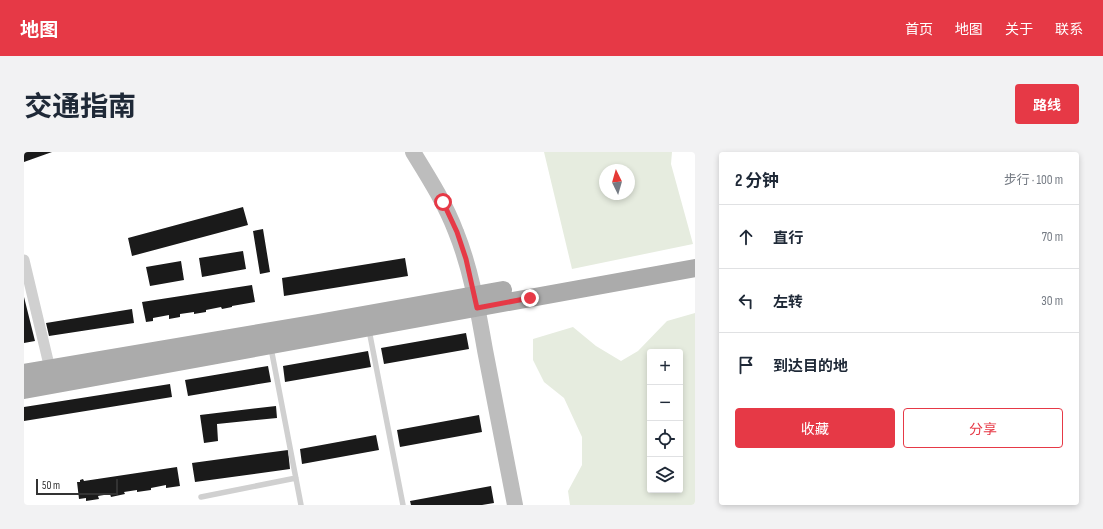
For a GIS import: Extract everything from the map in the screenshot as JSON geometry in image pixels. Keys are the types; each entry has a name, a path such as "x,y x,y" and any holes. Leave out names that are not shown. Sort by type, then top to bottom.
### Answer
{"main road":[{"path":"24,390 368,327 476,302 695,256"},
{"path":"24,373 318,323 476,302 695,268"}],"street":[{"path":"413,152 443,202 457,232 466,259 476,302 515,505"},
{"path":"24,260 50,369"}],"lane":[{"path":"368,327 403,505"},
{"path":"270,345 301,505"},
{"path":"201,497 296,478"}],"shaded area":[{"path":"544,152 672,152 671,164 693,244 572,269"},
{"path":"695,313 695,505 570,505 568,491 582,465 582,437 564,398 544,382 533,360 533,339 573,327 596,346 621,361 638,351 667,321"}],"building":[{"path":"24,152 52,152 24,162"},
{"path":"243,207 248,225 132,256 128,238"},
{"path":"263,229 270,272 260,274 253,231"},
{"path":"243,251 246,269 202,277 199,258"},
{"path":"405,258 408,276 284,296 282,278"},
{"path":"181,261 184,280 150,286 146,267"},
{"path":"252,285 255,302 222,309 221,307 194,314 194,312 180,314 180,317 169,319 169,315 153,318 153,321 146,322 142,302"},
{"path":"24,297 35,341 24,343"},
{"path":"132,309 134,323 49,336 46,323"},
{"path":"466,333 469,349 384,364 381,348"},
{"path":"368,351 371,367 285,382 283,366"},
{"path":"268,366 271,382 188,396 185,380"},
{"path":"170,384 172,397 24,421 24,407"},
{"path":"276,406 277,418 217,424 218,441 204,443 200,415"},
{"path":"479,415 482,432 400,447 397,430"},
{"path":"376,435 379,450 302,464 300,449"},
{"path":"288,450 290,469 195,482 192,463"},
{"path":"177,467 180,486 166,488 166,485 151,488 151,490 124,492 125,494 111,497 110,494 98,496 99,499 86,501 86,498 79,499 77,482 80,482 80,480 83,479 84,481"},
{"path":"491,486 494,503 482,505 411,505 410,501"}],"route":[{"path":"443,202 457,232 466,259 477,308 530,298"}]}
